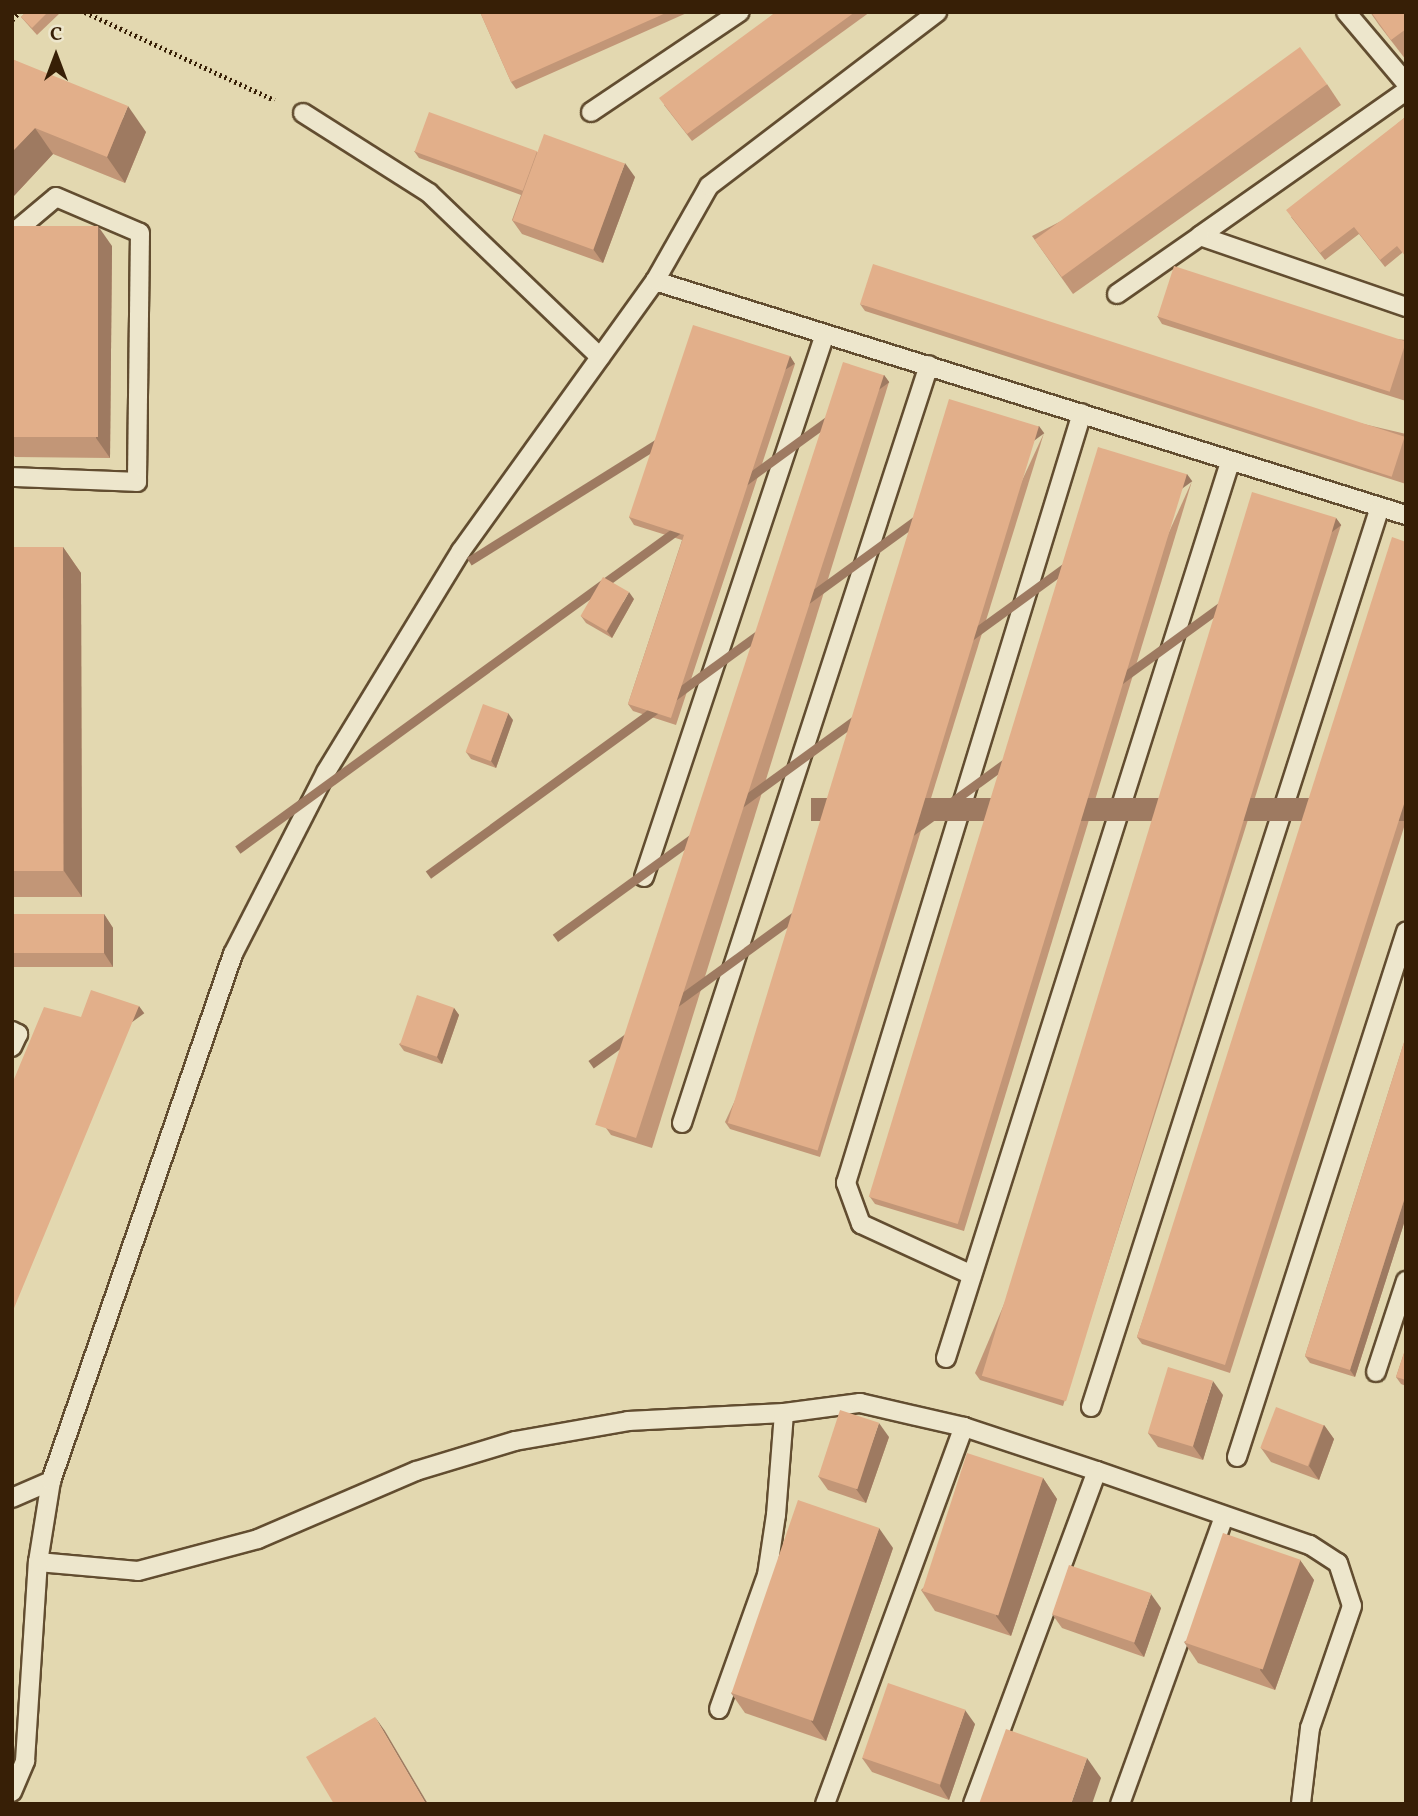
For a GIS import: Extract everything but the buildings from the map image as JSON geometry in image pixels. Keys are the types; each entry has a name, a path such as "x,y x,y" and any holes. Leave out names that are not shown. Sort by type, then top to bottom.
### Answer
{"lane":[{"path":"590,112 740,12"},
{"path":"12,1792 25,1761 38,1562 51,1481 233,954 327,772 461,551 655,281 709,186 937,12"},
{"path":"1346,12 1406,83"},
{"path":"1117,294 1406,90"},
{"path":"303,113 429,193 600,357"},
{"path":"12,234 56,197 140,233 137,482 12,477"},
{"path":"1200,236 1406,307"},
{"path":"655,281 1406,515"},
{"path":"644,877 825,334"},
{"path":"681,1122 929,365"},
{"path":"972,1275 860,1224 846,1183 1083,413"},
{"path":"946,1358 1230,461"},
{"path":"1091,1407 1380,507"},
{"path":"1237,1457 1406,932"},
{"path":"12,1031 18,1034 12,1048"},
{"path":"1376,1372 1406,1281"},
{"path":"38,1562 138,1571 258,1539 416,1471 515,1441 628,1421 784,1413 860,1403 964,1427 1097,1471 1310,1545 1338,1563 1352,1606 1310,1728 1301,1804"},
{"path":"719,1709 766,1575 776,1515 784,1413"},
{"path":"825,1804 964,1427"},
{"path":"973,1804 1097,1471"},
{"path":"12,1498 51,1481"},
{"path":"1120,1804 1224,1516"}],"path":[{"path":"12,20 19,12"},
{"path":"85,12 303,113"}]}
